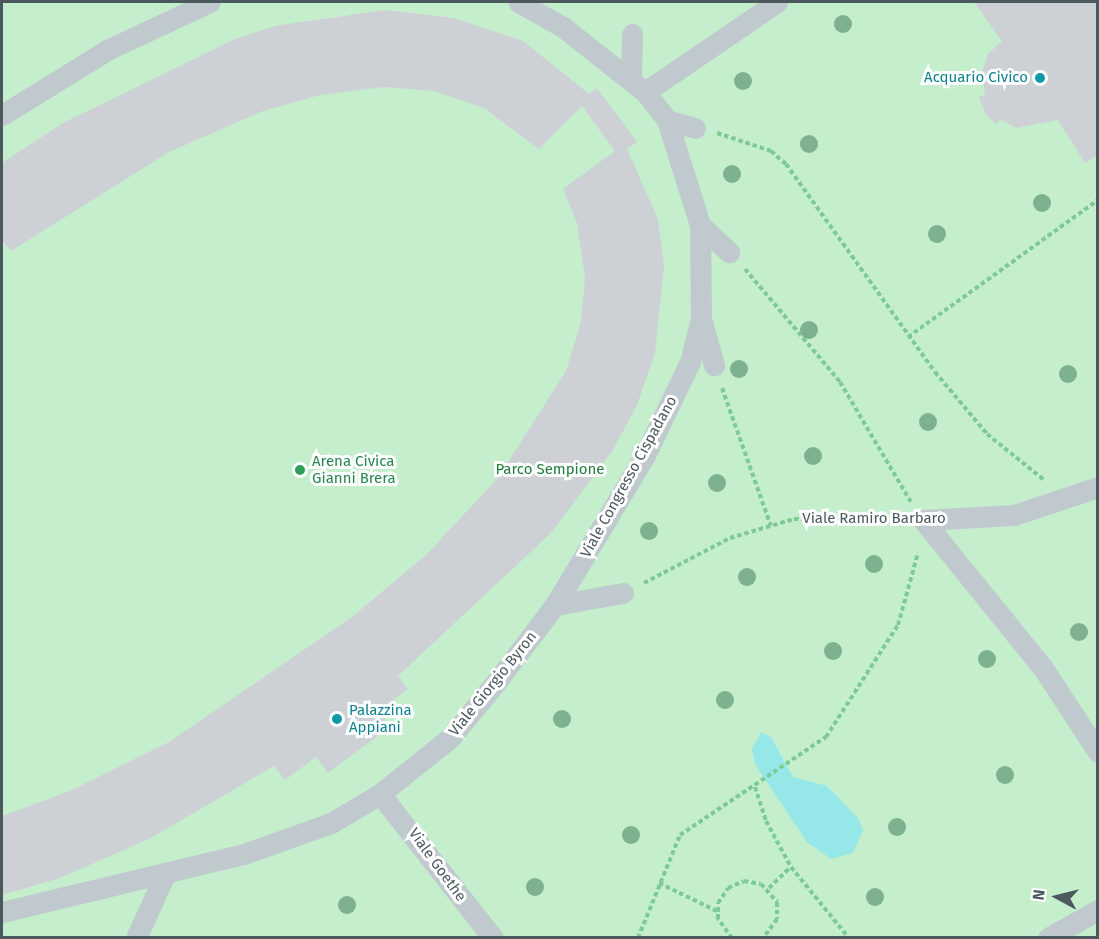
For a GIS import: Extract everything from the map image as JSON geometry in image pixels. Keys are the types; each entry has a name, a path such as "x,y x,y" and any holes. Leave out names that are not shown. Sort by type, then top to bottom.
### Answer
{"street":[{"path":"2,115 110,49 210,2"},
{"name":"Viale Congresso Cispadano","path":"518,2 638,84 667,120 700,225 701,319 690,362 645,455 555,605"},
{"path":"632,34 638,84 777,2"},
{"path":"667,120 696,128"},
{"path":"700,225 729,252"},
{"path":"701,319 714,365"},
{"name":"Viale Ramiro Barbaro","path":"923,520 1014,515 1098,487"},
{"path":"923,520 1043,668 1098,752"},
{"path":"555,605 623,593"},
{"name":"Viale Giorgio Byron","path":"2,912 165,874 331,823 380,794 450,738 555,605"},
{"name":"Viale Goethe","path":"380,794 493,938"},
{"path":"136,938 165,874"},
{"path":"1048,938 1098,910"}],"path":[{"path":"696,128 745,140 786,164 908,338 987,434 1066,497"},
{"path":"908,338 1098,200"},
{"path":"638,938 680,835 755,787 826,736 898,625 923,520 821,356 729,252"},
{"path":"714,365 771,526"},
{"name":"Viale Ramiro Barbaro","path":"623,593 730,538 794,519 923,520"},
{"path":"755,787 766,821 791,867 849,938"},
{"path":"768,888 791,867"},
{"path":"717,911 722,895 735,883 753,881 768,888 778,911 764,938"},
{"path":"659,883 717,911 732,938"}],"green space":[{"name":"Parco Sempione","path":"2,2 1097,2 1097,938 2,938"}],"water":[{"path":"761,732 771,737 793,777 827,786 858,818 863,830 853,853 831,859 807,842 755,764 752,749"}],"building":[{"name":"Acquario Civico","path":"974,2 1098,2 1098,155 1085,163 1058,120 1016,128 1000,119 996,124 986,115 979,97 985,95 982,72 988,54 1002,41"},
{"path":"385,10 454,18 523,41 589,94 597,88 637,142 627,149 658,219 664,265 655,353 637,405 613,450 550,534 398,676 408,689 378,711 390,727 328,773 316,757 285,780 274,766 151,838 60,878 2,895 2,816 70,791 169,742 352,617 426,555 498,478 566,371 581,322 585,278 577,223 563,189 615,151 582,106 539,149 484,108 434,91 384,87 320,95 263,111 169,152 11,251 2,240 2,163 63,123 233,40 275,26"}],"place":[{"name":"Acquario Civico","path":"1040,78"},
{"name":"Arena Civica Gianni Brera","path":"300,470"},
{"name":"Palazzina Appiani","path":"337,719"}]}
